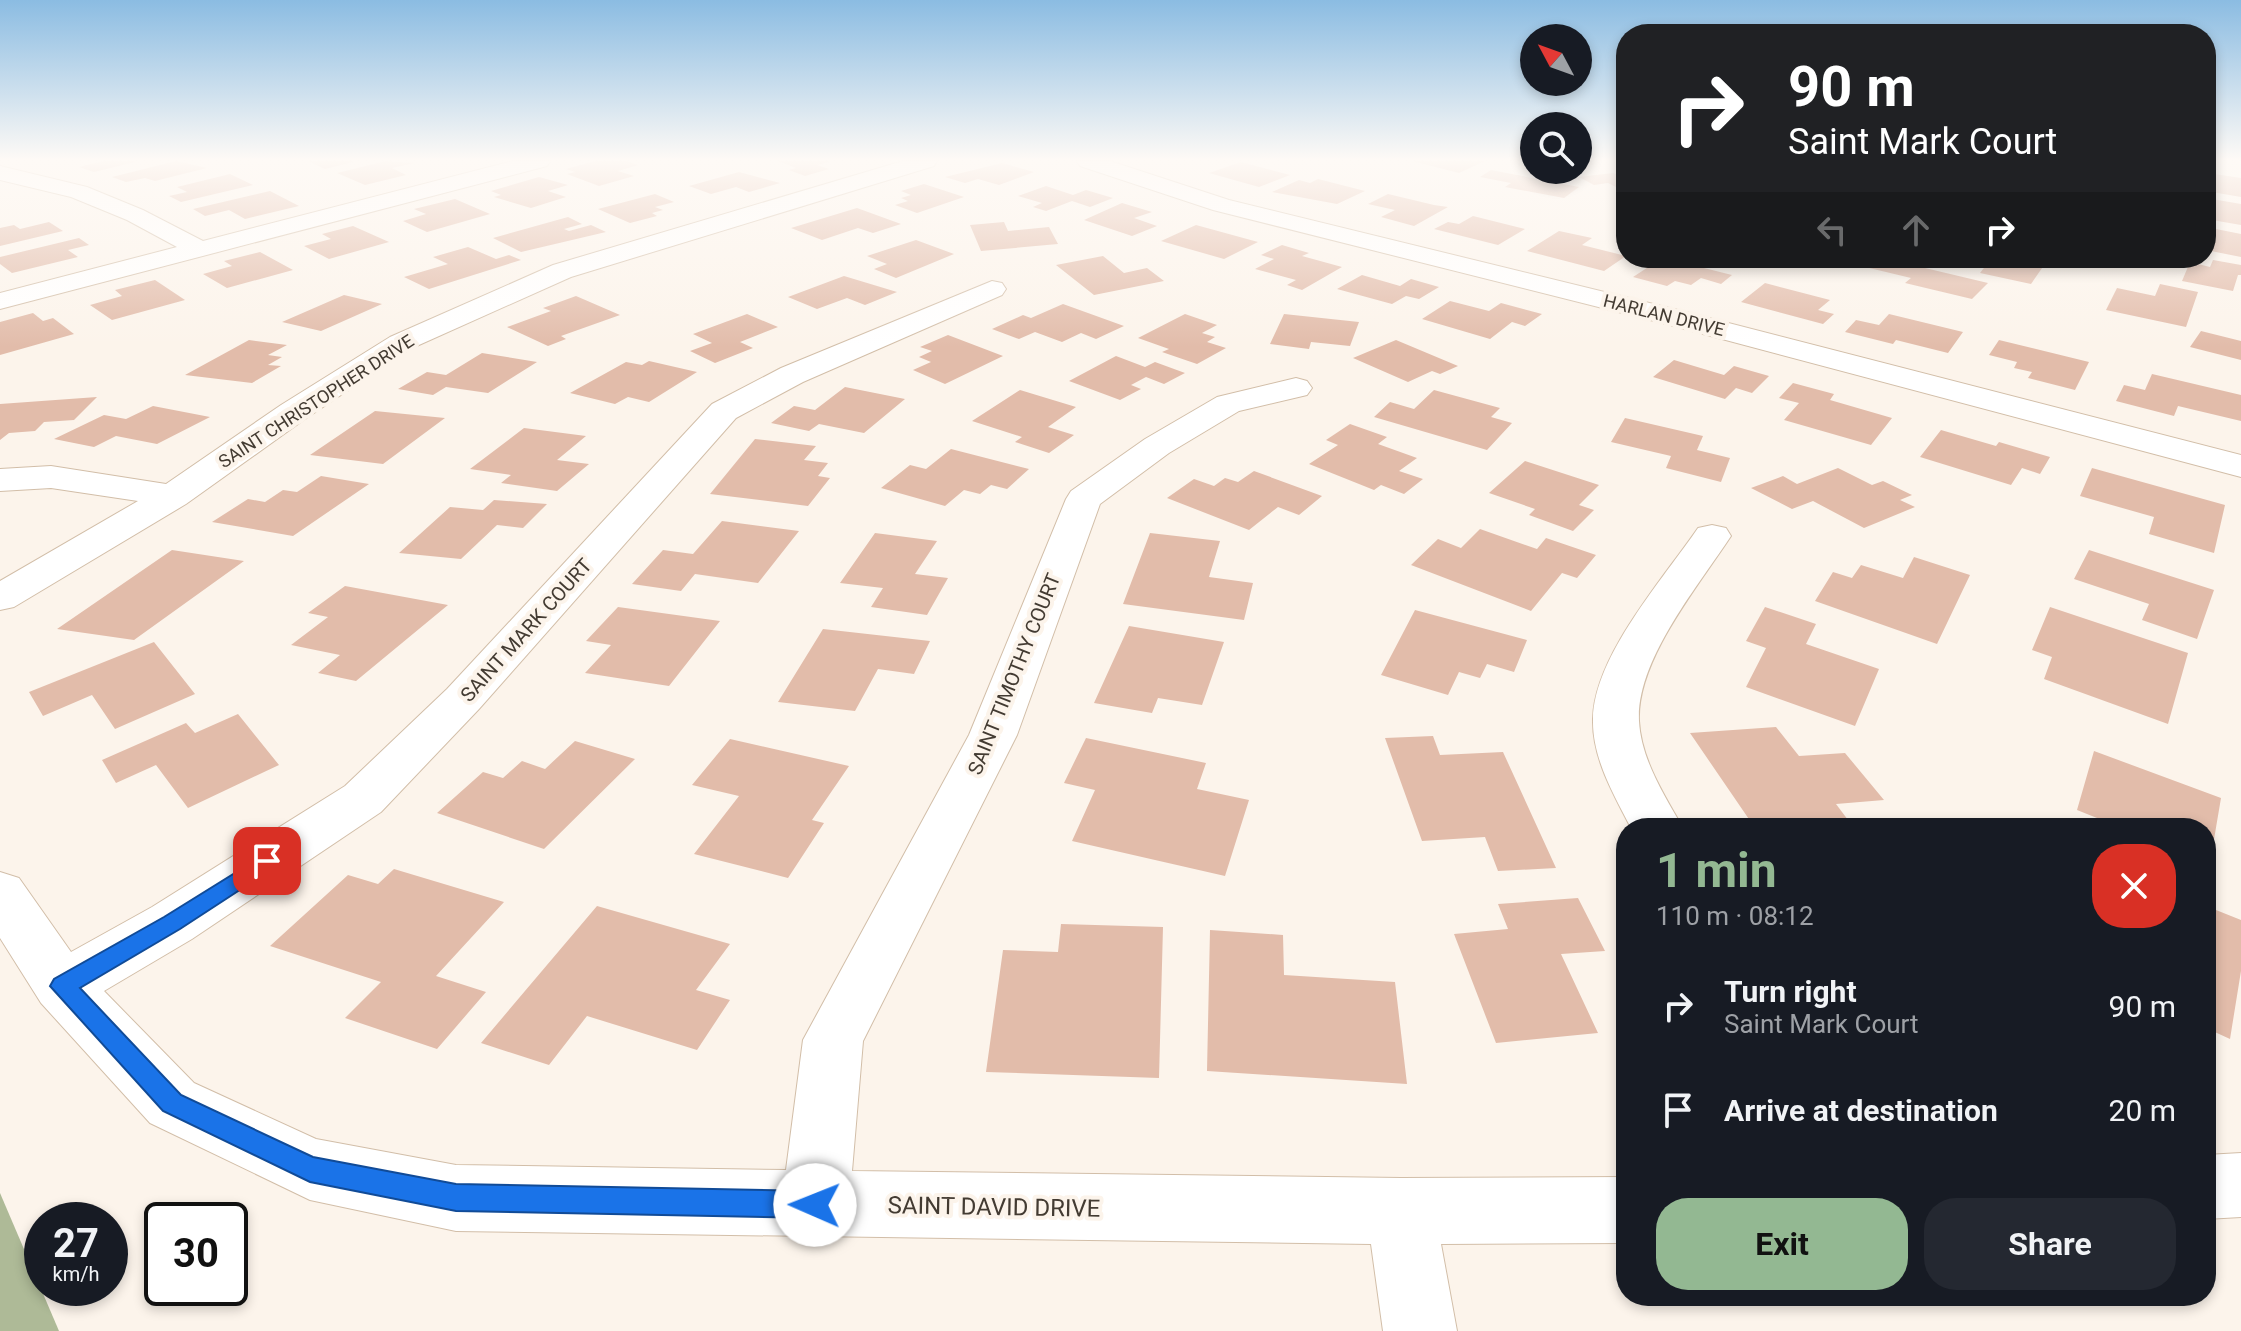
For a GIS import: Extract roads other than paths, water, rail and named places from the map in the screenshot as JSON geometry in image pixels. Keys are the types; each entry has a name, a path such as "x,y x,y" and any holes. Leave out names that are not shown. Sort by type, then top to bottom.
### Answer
{"street":[{"path":"151,223 200,249"},
{"path":"0,301 293,223"},
{"name":"SAINT CHRISTOPHER DRIVE","path":"0,598 173,496 293,412 400,343 562,271 720,223"},
{"name":"HARLAN DRIVE","path":"1294,223 1668,316 2241,466"},
{"name":"SAINT MARK COURT","path":"62,986 172,923 363,799 463,699 724,411 792,375 992,289"},
{"name":"SAINT TIMOTHY COURT","path":"815,1205 833,1040 993,735 1084,499 1157,446 1228,404 1296,388"},
{"path":"0,480 51,477 173,496"},
{"path":"1652,818 1629,777 1616,718 1624,674 1712,536"},
{"name":"SAINT DAVID DRIVE","path":"0,893 62,986 172,1103 310,1169 456,1198 815,1205 1616,1210"},
{"path":"2216,1186 2241,1185"},
{"path":"1401,1211 1420,1331"}]}
